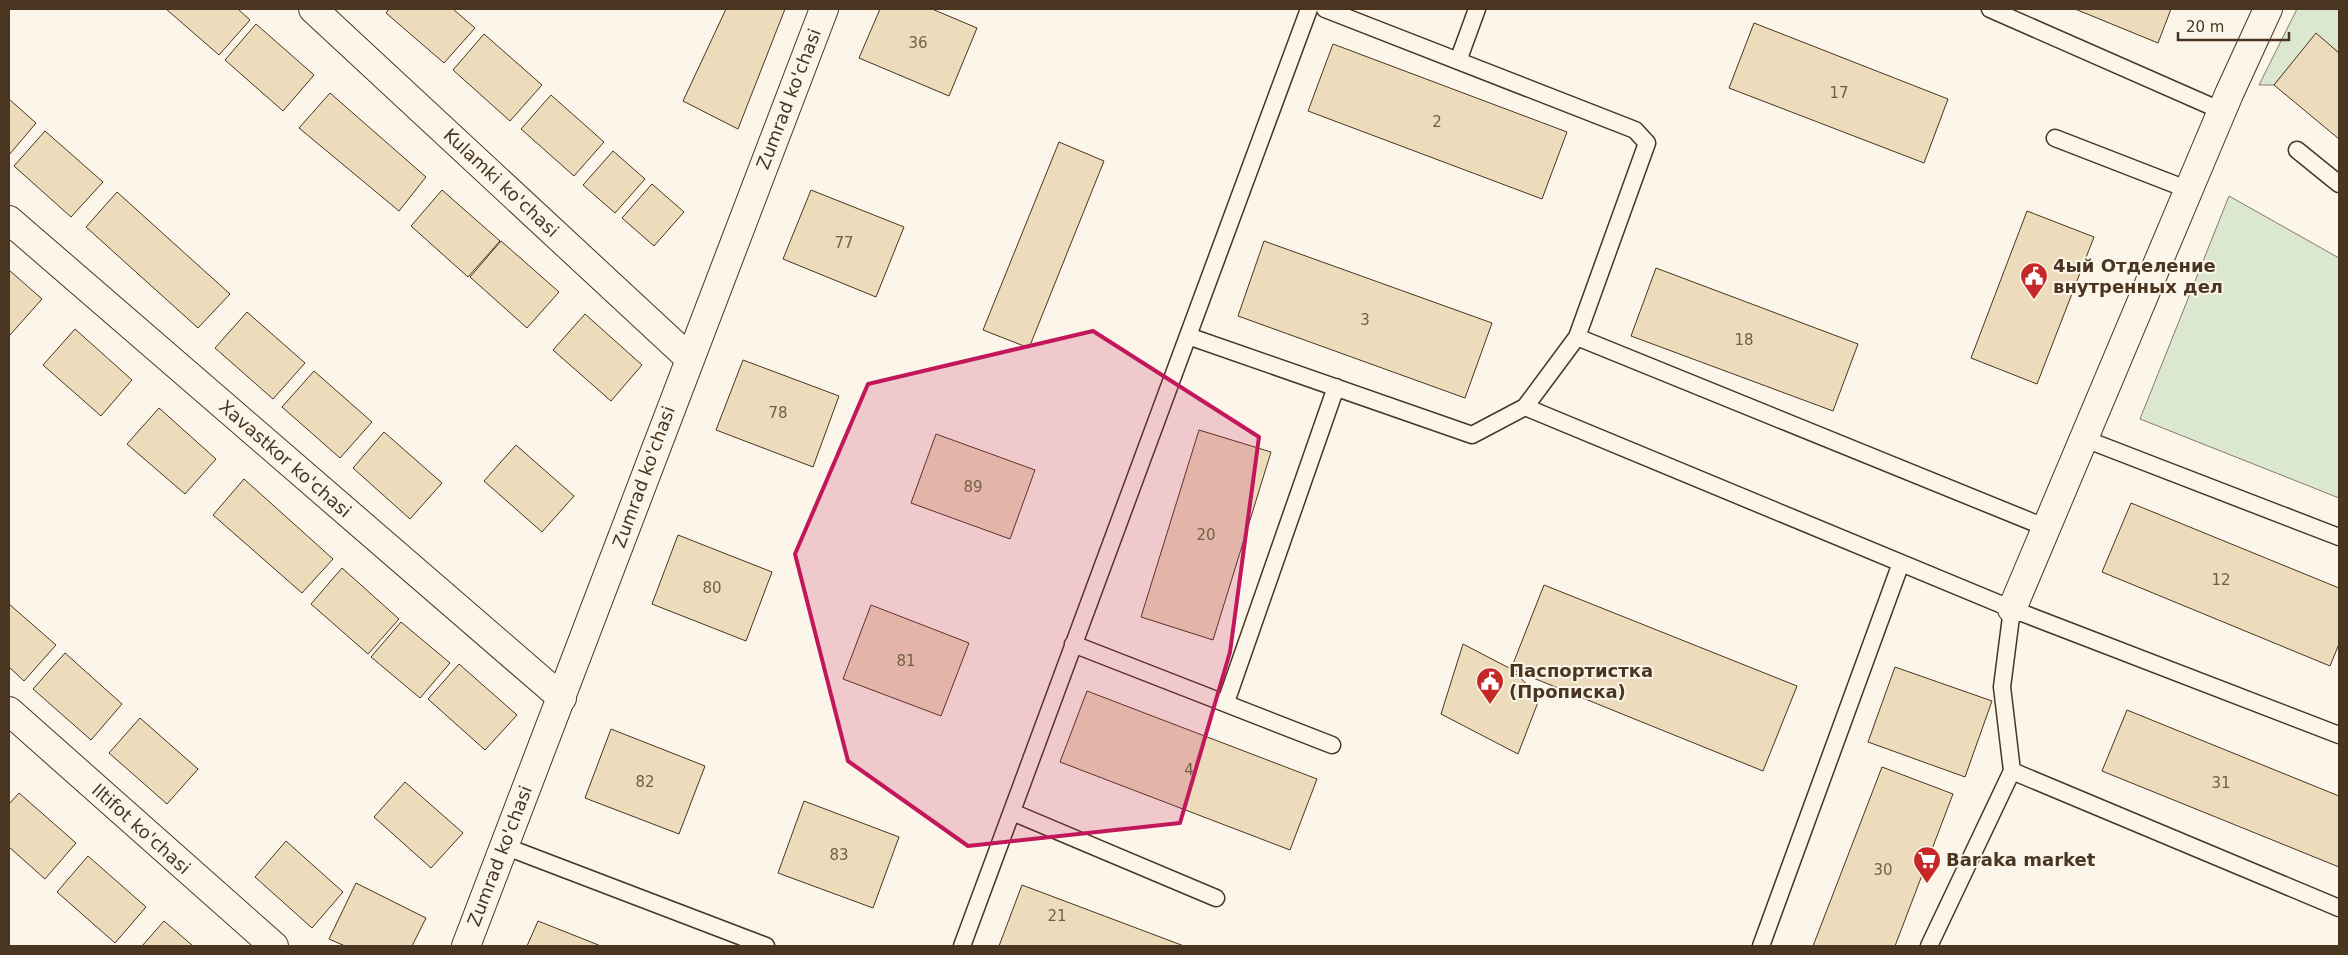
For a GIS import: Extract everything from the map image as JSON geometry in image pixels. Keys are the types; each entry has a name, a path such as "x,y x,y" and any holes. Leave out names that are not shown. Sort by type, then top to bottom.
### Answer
{"street":[{"name":"Kulamki ko'chasi","path":"313,9 689,358"},
{"name":"Zumrad ko'chasi","path":"466,946 562,698 689,358 824,9"},
{"path":"2012,609 2222,111 2268,9"},
{"name":"Xavastkor ko'chasi","path":"9,220 562,698"},
{"name":"Iltifot ko'chasi","path":"9,711 274,946"}],"lane":[{"path":"962,946 1310,9"},
{"path":"1188,336 1472,435 1525,407 1577,337 1647,143 1635,130 1325,9"},
{"path":"1458,61 1477,9"},
{"path":"1990,9 2222,111"},
{"path":"2054,138 2189,190"},
{"path":"2297,150 2339,184"},
{"path":"1577,337 2047,528"},
{"path":"1226,702 1336,387"},
{"path":"1525,407 2012,609 2339,735"},
{"path":"2085,439 2339,537"},
{"path":"1761,946 1901,563"},
{"path":"1929,946 2012,772 2002,688 2012,609"},
{"path":"1074,644 1332,745"},
{"path":"2012,772 2339,908"},
{"path":"1012,812 1216,898"},
{"path":"504,846 766,946"}],"highlighted area":[{"path":"1093,331 1259,437 1230,652 1180,823 968,846 848,761 795,554 868,384"}],"green space":[{"path":"2297,9 2339,9 2339,53 2316,34 2274,85 2259,85"},
{"path":"2229,196 2339,258 2339,498 2140,419"}],"building":[{"path":"166,9 238,9 250,20 219,55"},
{"path":"389,9 453,9 475,28 444,63 386,13"},
{"path":"726,9 785,9 738,129 683,101"},
{"path":"880,9 932,9 977,28 949,96 859,58"},
{"path":"2075,9 2171,9 2158,43"},
{"path":"1754,23 1948,99 1924,163 1729,88"},
{"path":"256,24 314,75 283,111 225,60"},
{"path":"2316,33 2339,53 2339,139 2274,85"},
{"path":"484,34 542,85 510,121 453,70"},
{"path":"1333,44 1567,132 1542,199 1308,111"},
{"path":"330,93 426,177 399,211 299,128"},
{"path":"551,95 604,142 574,176 521,129"},
{"path":"9,99 36,123 9,155"},
{"path":"45,131 103,182 71,217 14,166"},
{"path":"1059,142 1104,161 1029,348 983,330"},
{"path":"613,151 645,179 615,213 583,185"},
{"path":"652,184 684,212 654,246 622,218"},
{"path":"442,190 500,241 468,277 411,226"},
{"path":"811,190 904,227 876,297 783,259"},
{"path":"117,192 230,294 198,328 86,227"},
{"path":"2027,211 2094,237 2037,384 1971,358"},
{"path":"501,241 559,292 527,328 470,277"},
{"path":"1264,241 1492,323 1465,398 1238,316"},
{"path":"1656,268 1858,344 1833,411 1631,336"},
{"path":"9,270 42,299 10,335 9,334"},
{"path":"247,312 305,363 273,399 215,348"},
{"path":"585,314 642,365 611,401 553,350"},
{"path":"75,329 132,380 101,416 43,365"},
{"path":"743,360 839,396 813,467 716,430"},
{"path":"314,371 372,422 340,458 282,407"},
{"path":"159,408 216,459 185,494 127,444"},
{"path":"1199,430 1271,452 1213,640 1141,617"},
{"path":"384,432 442,483 410,519 353,468"},
{"path":"936,434 1035,470 1010,539 911,503"},
{"path":"516,445 574,496 542,532 484,481"},
{"path":"244,479 333,559 302,593 213,515"},
{"path":"2131,503 2339,588 2339,644 2330,666 2102,572"},
{"path":"678,535 772,572 746,641 652,604"},
{"path":"342,568 399,619 368,654 311,604"},
{"path":"1544,585 1797,686 1763,771 1511,669"},
{"path":"9,604 56,645 24,681 9,667"},
{"path":"871,605 969,643 941,716 843,679"},
{"path":"401,622 450,663 420,698 371,657"},
{"name":"Паспортистка (Прописка)","path":"1463,644 1511,669 1540,697 1518,754 1441,714"},
{"path":"65,653 122,704 91,740 33,689"},
{"path":"459,664 517,715 485,750 428,699"},
{"path":"1895,667 1992,701 1965,777 1868,742"},
{"path":"1087,691 1317,779 1290,850 1060,762"},
{"path":"2127,710 2339,796 2339,867 2102,771"},
{"path":"140,718 198,769 167,804 109,753"},
{"path":"611,729 705,766 679,834 585,798"},
{"path":"1882,767 1953,794 1895,946 1813,946"},
{"path":"405,782 463,833 431,868 374,817"},
{"path":"19,793 76,843 45,879 9,847 9,804"},
{"path":"804,801 899,837 873,908 778,873"},
{"path":"286,841 343,892 312,928 255,877"},
{"path":"88,856 146,907 115,943 57,892"},
{"path":"356,883 426,918 412,946 345,946 329,939"},
{"path":"1022,885 1184,946 999,946"},
{"path":"164,921 193,946 142,946"},
{"path":"538,921 601,946 527,946"}],"place":[{"name":"4ый Отделение внутренных дел","path":"2034,300"},
{"name":"Паспортистка (Прописка)","path":"1490,705"},
{"name":"Baraka market","path":"1927,884"}]}
